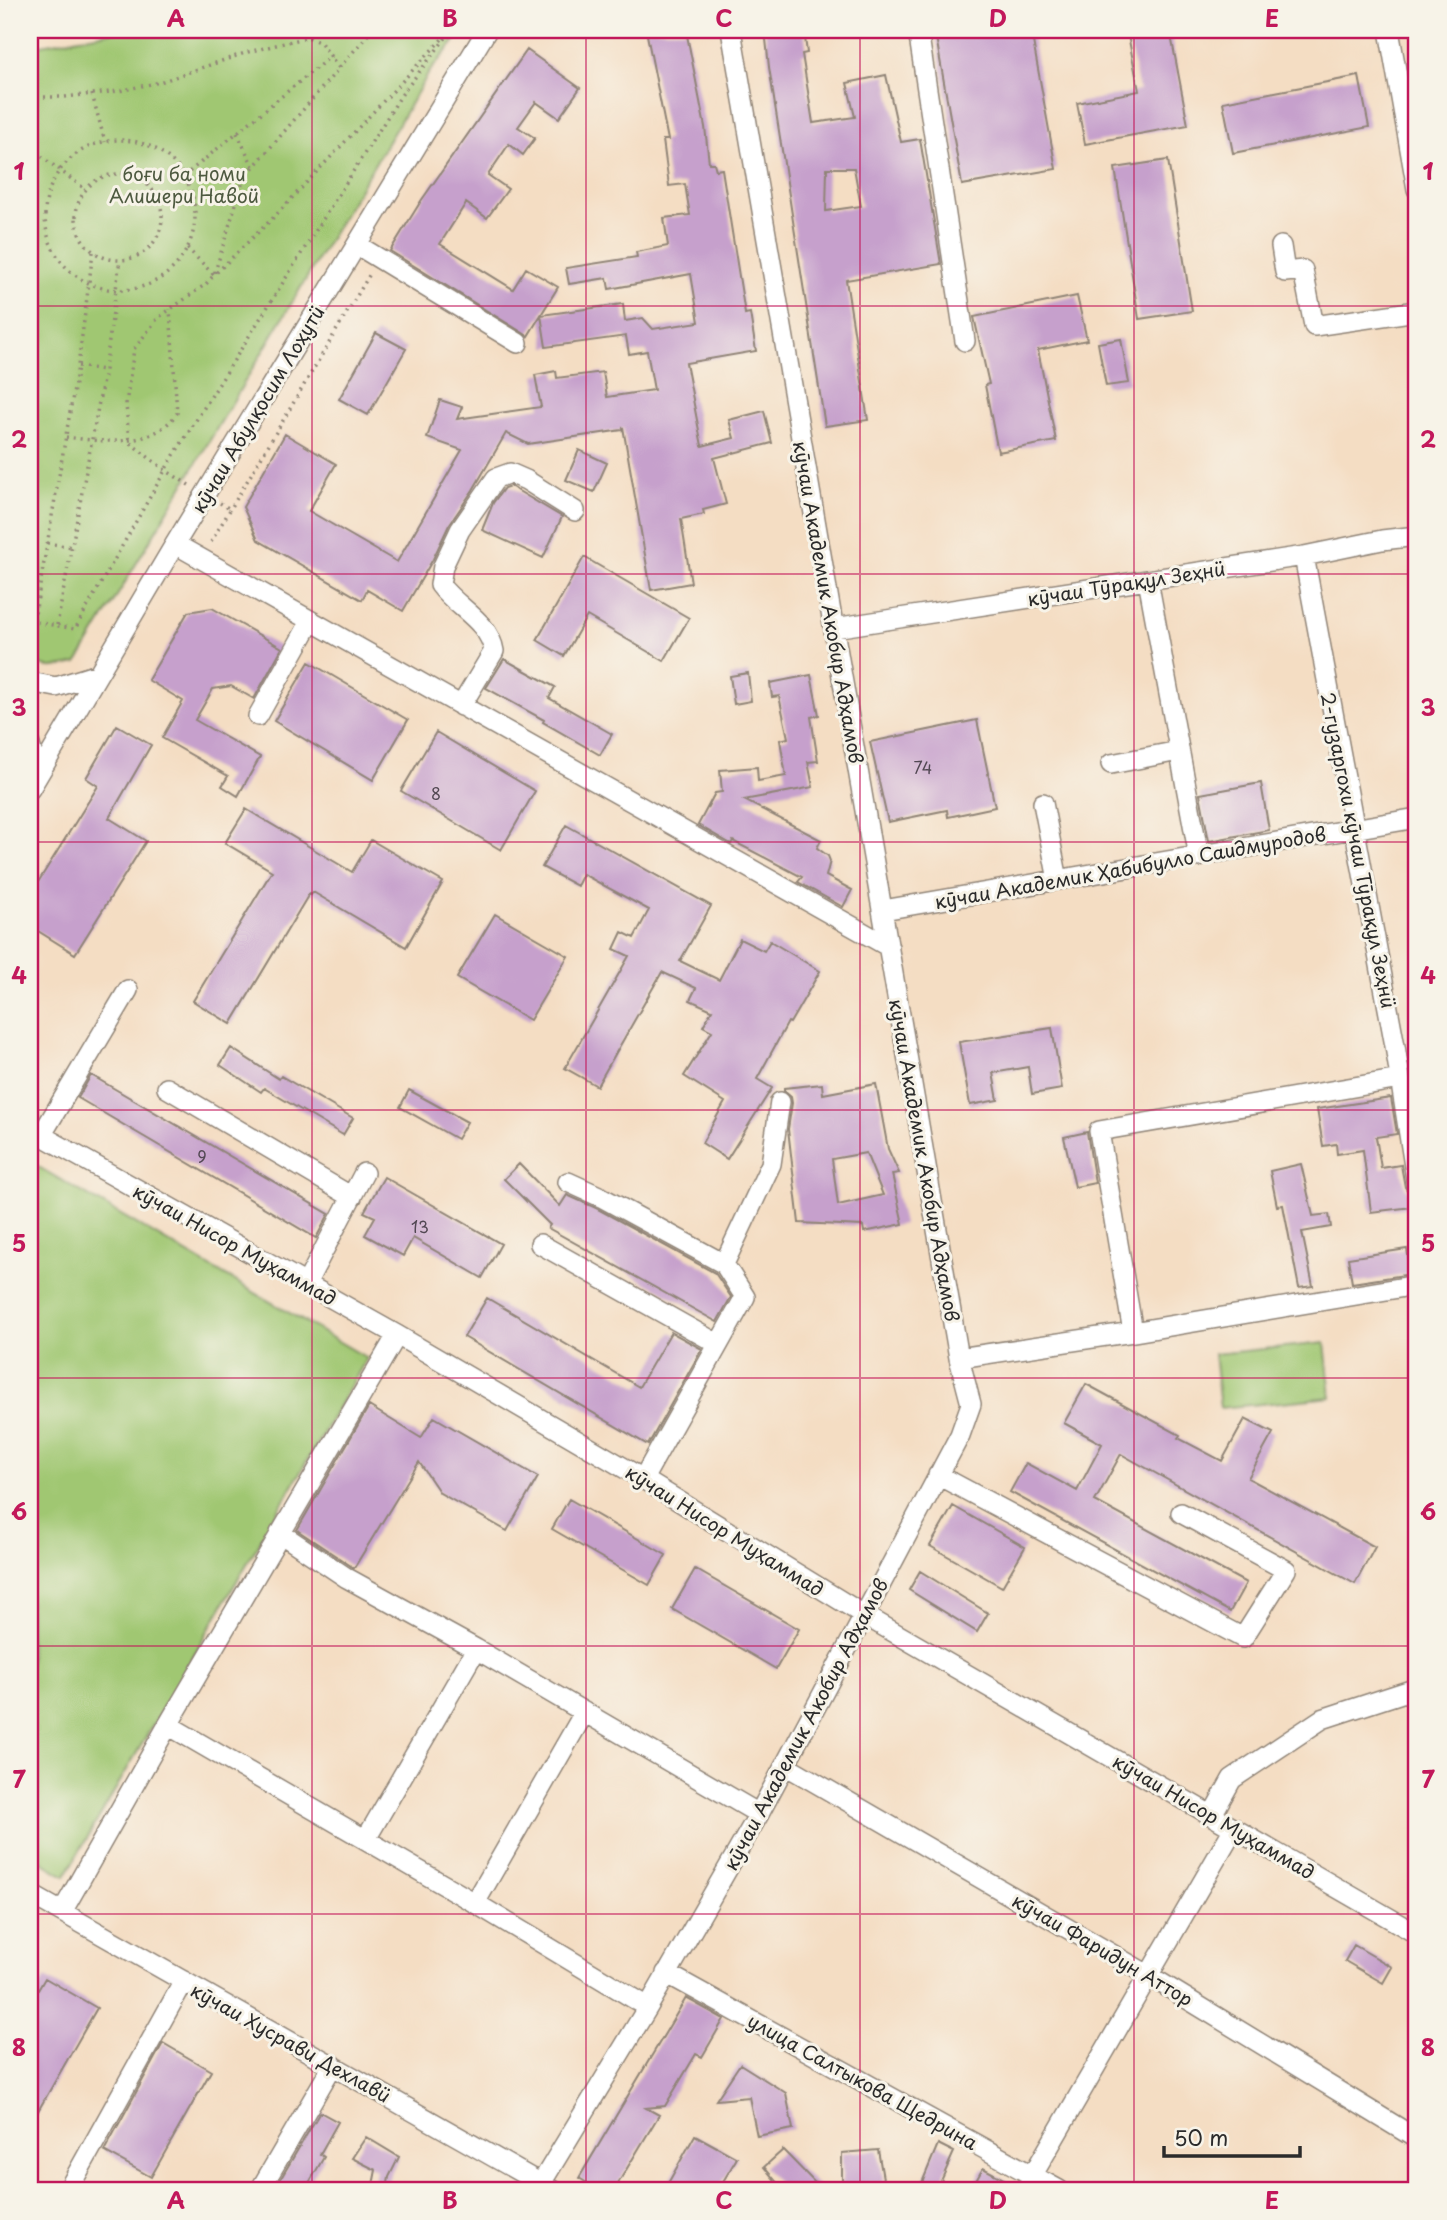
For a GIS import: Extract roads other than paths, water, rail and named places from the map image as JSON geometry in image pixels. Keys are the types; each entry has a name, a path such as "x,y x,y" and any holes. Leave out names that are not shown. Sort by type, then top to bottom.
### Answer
{"street":[{"name":"кӯчаи Абулқосим Лоҳутӣ","path":"34,782 487,30"},
{"name":"кӯчаи Академик Акобир Адҳамов","path":"543,2188 759,1814 960,1435 971,1404 959,1358 731,30"},
{"path":"918,30 965,341"},
{"path":"1389,30 1417,189"},
{"path":"357,245 518,343"},
{"path":"1281,246 1285,272 1303,270 1314,327 1417,311"},
{"path":"461,706 494,651 492,638 471,614 450,599 440,586 443,566 460,530 496,478 510,473 575,511"},
{"name":"кӯчаи Тӯрақул Зеҳнӣ","path":"834,628 1304,556 1382,540 1417,536"},
{"path":"175,544 889,947"},
{"name":"2-гузаргохи кӯчаи Тӯрақул Зеҳнӣ","path":"1304,556 1395,1046 1417,1185"},
{"path":"1148,580 1199,857"},
{"path":"258,716 311,621"},
{"path":"30,682 56,687 98,674"},
{"path":"30,744 34,782"},
{"path":"1111,764 1179,751"},
{"path":"1043,803 1058,880"},
{"name":"кӯчаи Академик Ҳабибулло Саидмуродов","path":"883,910 1417,818"},
{"path":"36,1133 128,990"},
{"path":"1133,1332 1099,1131 1399,1079"},
{"path":"167,1088 352,1197"},
{"path":"724,1264 771,1164 780,1102"},
{"name":"кӯчаи Нисор Муҳаммад","path":"36,1133 397,1335 643,1479 864,1615 1417,1934"},
{"path":"306,1284 364,1172"},
{"path":"568,1182 724,1264 745,1297 643,1479"},
{"path":"540,1244 718,1344"},
{"path":"959,1358 1417,1285"},
{"path":"62,1912 168,1725 397,1335"},
{"path":"939,1475 1242,1638 1286,1570 1181,1513"},
{"path":"280,1533 347,1578 477,1649 759,1814"},
{"path":"366,1839 477,1649"},
{"path":"1212,1815 1232,1779 1322,1719 1417,1688"},
{"path":"475,1903 584,1713"},
{"path":"168,1725 648,2007"},
{"name":"кӯчаи Фаридун Аттор","path":"785,1765 1148,1975 1417,2138"},
{"path":"1028,2182 1234,1828"},
{"name":"кӯчаи Хусрави Дехлавӣ","path":"30,1894 333,2065 543,2188"},
{"name":"улица Салтыкова Щедрина","path":"666,1973 1028,2182 1059,2190"},
{"path":"68,2190 184,1981"},
{"path":"260,2190 333,2065"}],"park label":[{"name":"боғи ба номи Алишери Навоӣ","path":"184,184"}]}
